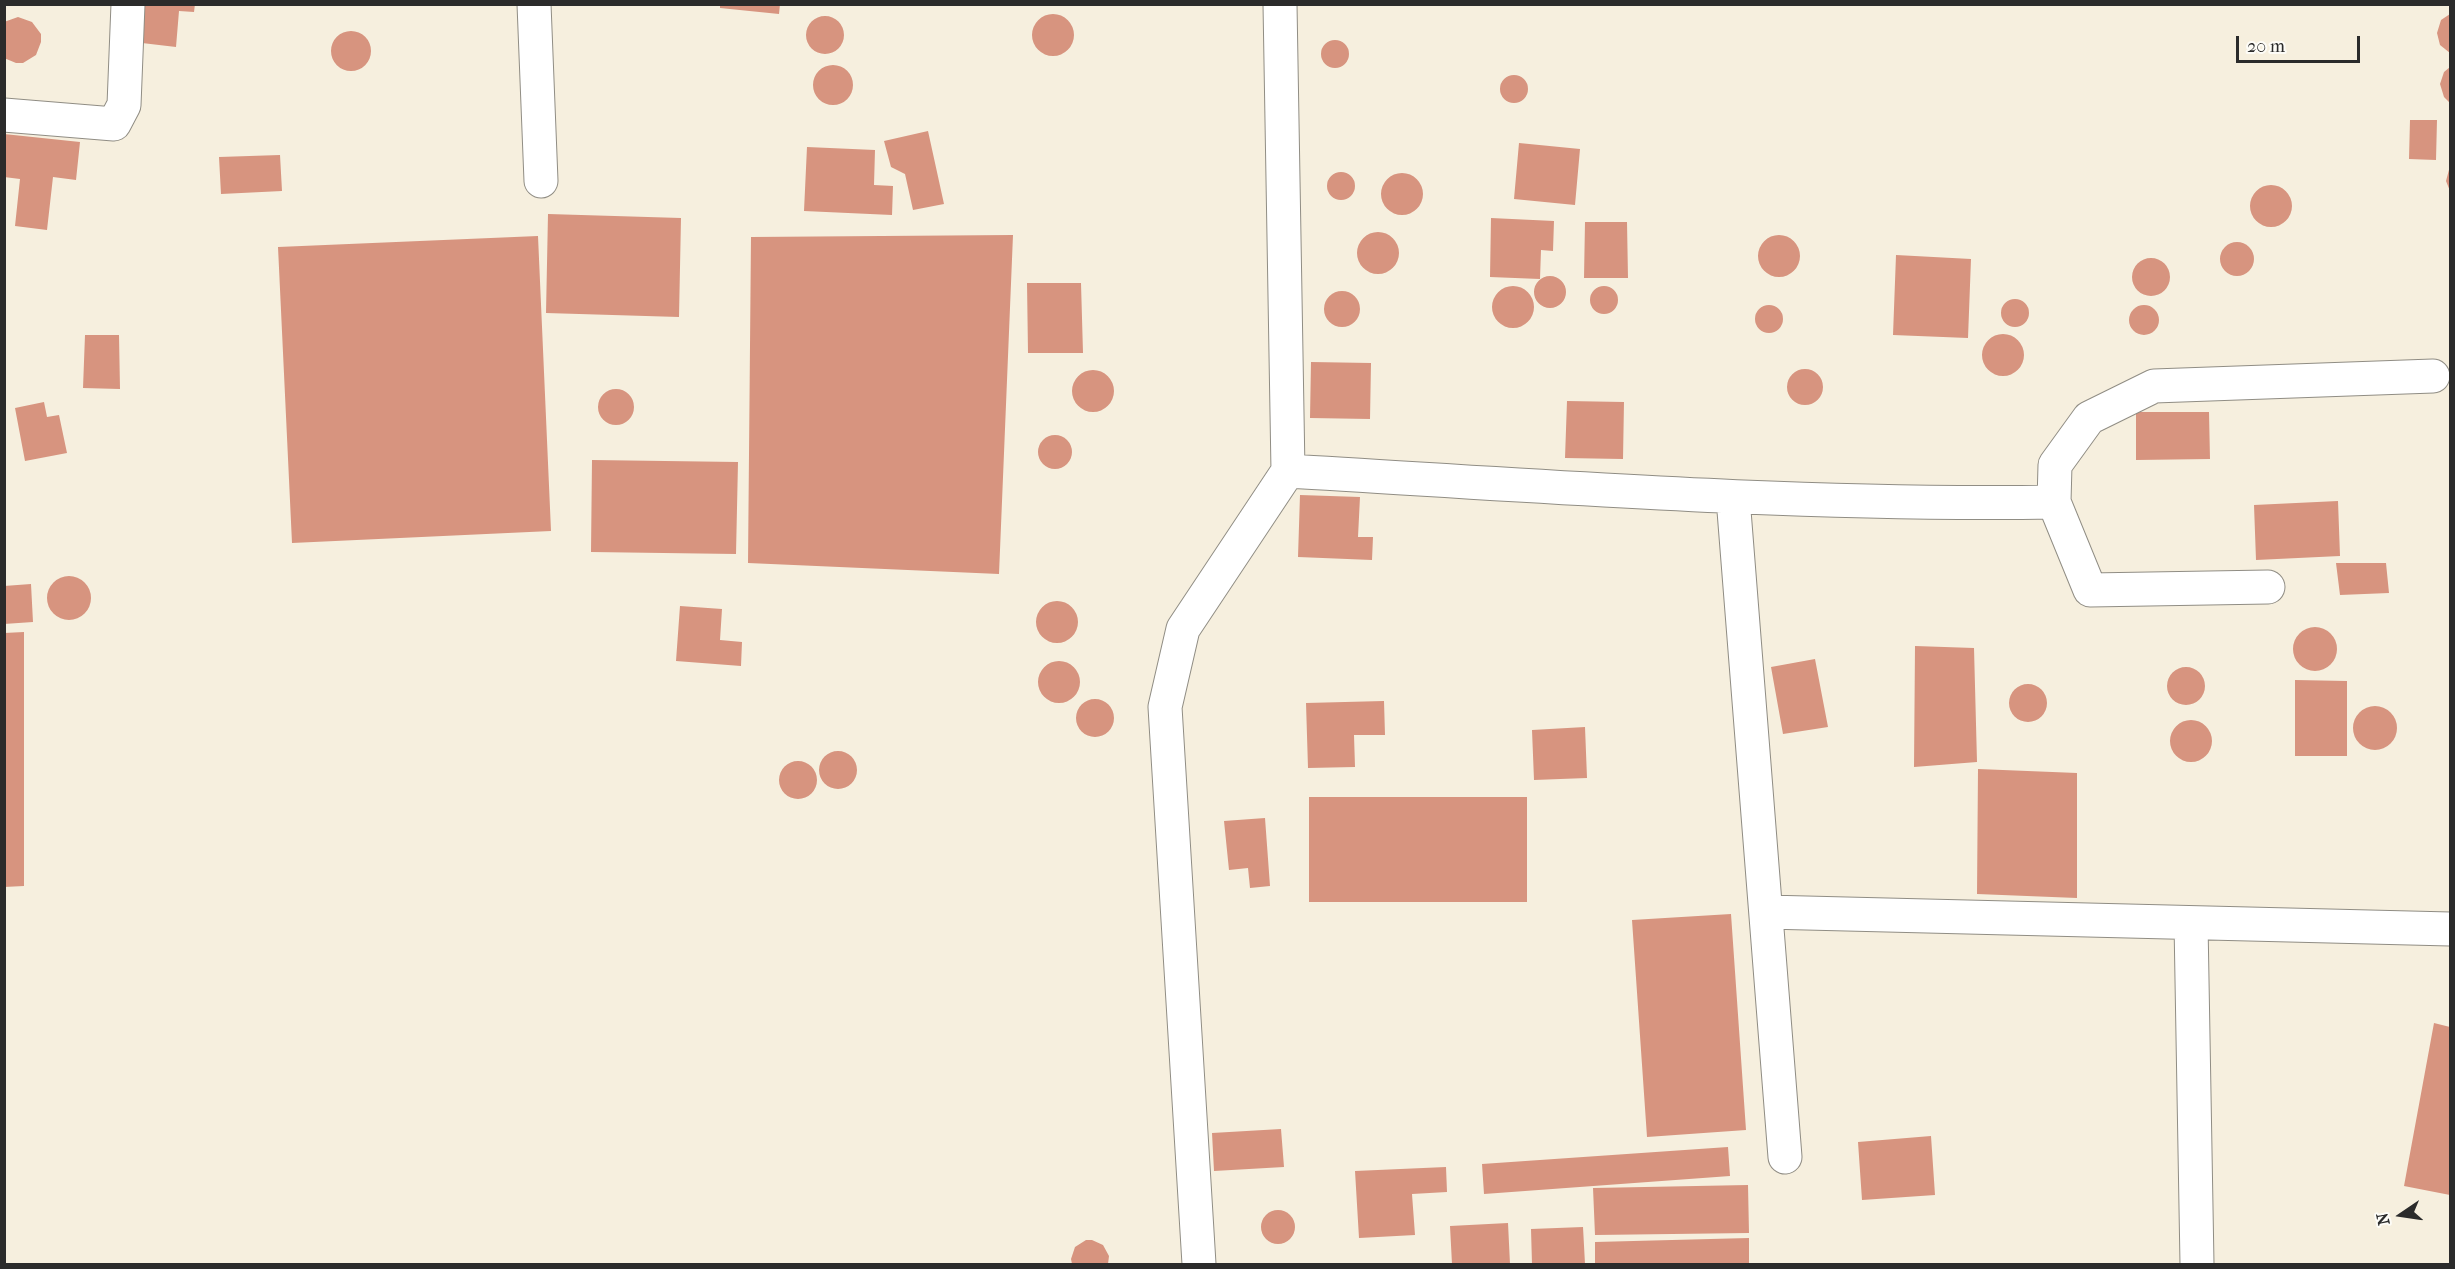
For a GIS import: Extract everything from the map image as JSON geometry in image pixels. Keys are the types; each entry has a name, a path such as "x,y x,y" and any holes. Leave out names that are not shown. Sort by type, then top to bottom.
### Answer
{"street":[{"path":"4,115 114,124 124,105 128,4"},
{"path":"534,4 541,181"},
{"path":"1199,1264 1165,707 1183,629 1288,471 1280,4"},
{"path":"2268,587 2090,590 2054,502 2055,465 2089,418 2154,386 2433,376"},
{"path":"1288,471 1733,498 1933,504 2054,502"},
{"path":"1733,498 1785,1157"},
{"path":"1766,912 2451,929"},
{"path":"2191,923 2197,1264"}],"building":[{"path":"145,4 195,4 194,12 179,11 176,47 142,43"},
{"path":"720,4 780,4 779,14 720,8"},
{"path":"1053,14 1061,15 1068,20 1073,27 1073,43 1068,50 1061,55 1053,56 1045,55 1038,50 1033,43 1032,35 1033,27 1038,20 1045,15"},
{"path":"2450,14 2450,53 2440,45 2437,33 2441,20"},
{"path":"825,16 838,22 844,35 838,48 825,54 812,48 806,35 812,22"},
{"path":"18,17 32,22 41,34 41,42 36,55 23,63 4,58 4,22"},
{"path":"351,31 359,32 365,37 370,43 370,59 365,65 359,70 351,71 343,70 337,65 332,59 331,51 332,43 337,37 343,32"},
{"path":"1335,40 1345,44 1349,54 1345,64 1335,68 1325,64 1321,54 1325,44"},
{"path":"833,65 847,71 853,85 847,99 833,105 819,99 813,85 819,71"},
{"path":"2450,67 2450,103 2444,97 2440,84 2444,72"},
{"path":"1514,75 1524,79 1528,89 1524,99 1514,103 1504,99 1500,89 1504,79"},
{"path":"2410,120 2437,120 2436,160 2409,159"},
{"path":"928,131 944,204 913,210 905,174 891,167 884,141"},
{"path":"4,134 80,142 76,180 53,177 47,230 15,226 20,179 4,177"},
{"path":"1519,143 1580,149 1575,205 1514,199"},
{"path":"807,147 875,150 874,185 893,186 892,215 804,211"},
{"path":"280,155 282,191 221,194 219,157"},
{"path":"2450,166 2450,191 2446,181"},
{"path":"1341,172 1351,176 1355,186 1351,196 1341,200 1331,196 1327,186 1331,176"},
{"path":"1402,173 1417,179 1423,194 1417,209 1402,215 1387,209 1381,194 1387,179"},
{"path":"2271,185 2286,191 2292,206 2286,221 2271,227 2256,221 2250,206 2256,191"},
{"path":"548,214 681,218 679,317 546,313"},
{"path":"1491,218 1554,221 1553,251 1541,250 1540,279 1490,277"},
{"path":"1585,222 1627,222 1628,278 1584,278"},
{"path":"1378,232 1393,238 1399,253 1393,268 1378,274 1363,268 1357,253 1363,238"},
{"path":"1013,235 999,574 748,563 751,237"},
{"path":"1779,235 1794,241 1800,256 1794,271 1779,277 1764,271 1758,256 1764,241"},
{"path":"538,236 551,531 292,543 278,247"},
{"path":"2237,242 2249,247 2254,259 2249,271 2237,276 2225,271 2220,259 2225,247"},
{"path":"1896,255 1971,259 1968,338 1893,335"},
{"path":"2151,258 2165,263 2170,277 2165,291 2151,296 2137,291 2132,277 2137,263"},
{"path":"1550,276 1561,281 1566,292 1561,303 1550,308 1539,303 1534,292 1539,281"},
{"path":"1027,283 1081,283 1083,353 1028,353"},
{"path":"1513,286 1528,292 1534,307 1528,322 1513,328 1498,322 1492,307 1498,292"},
{"path":"1604,286 1614,290 1618,300 1614,310 1604,314 1594,310 1590,300 1594,290"},
{"path":"1342,291 1355,296 1360,309 1355,322 1342,327 1329,322 1324,309 1329,296"},
{"path":"2015,299 2025,303 2029,313 2025,323 2015,327 2005,323 2001,313 2005,303"},
{"path":"1769,305 1779,309 1783,319 1779,329 1769,333 1759,329 1755,319 1759,309"},
{"path":"2144,305 2150,306 2158,314 2158,326 2150,334 2144,335 2138,334 2130,326 2129,320 2130,314 2138,306"},
{"path":"2003,334 2018,340 2024,355 2018,370 2003,376 1988,370 1982,355 1988,340"},
{"path":"85,335 119,335 120,389 83,388"},
{"path":"1311,362 1371,363 1370,419 1310,418"},
{"path":"1805,369 1818,374 1823,387 1818,400 1805,405 1792,400 1787,387 1792,374"},
{"path":"1093,370 1108,376 1114,391 1108,406 1093,412 1078,406 1072,391 1078,376"},
{"path":"616,389 628,395 634,407 628,419 616,425 604,419 598,407 604,395"},
{"path":"1567,401 1624,402 1623,459 1565,458"},
{"path":"44,402 47,417 59,415 67,453 25,461 15,408"},
{"path":"2136,412 2209,412 2210,459 2136,460"},
{"path":"1055,435 1067,440 1072,452 1067,464 1055,469 1043,464 1038,452 1043,440"},
{"path":"592,460 738,462 736,554 591,552"},
{"path":"1300,495 1360,497 1358,537 1373,537 1372,560 1298,557"},
{"path":"2338,501 2340,556 2256,560 2254,505"},
{"path":"2336,563 2386,563 2389,593 2340,595"},
{"path":"69,576 85,582 91,598 85,614 69,620 53,614 47,598 53,582"},
{"path":"31,584 33,622 4,624 4,586"},
{"path":"1057,601 1072,607 1078,622 1072,637 1057,643 1042,637 1036,622 1042,607"},
{"path":"680,606 722,609 720,640 742,642 741,666 676,661"},
{"path":"2315,627 2330,634 2337,649 2330,664 2315,671 2300,664 2293,649 2300,634"},
{"path":"24,632 24,886 4,887 4,633"},
{"path":"1915,646 1974,648 1977,762 1914,767"},
{"path":"1815,659 1828,727 1783,734 1771,667"},
{"path":"1059,661 1067,662 1074,667 1079,674 1079,690 1074,697 1067,702 1059,703 1051,702 1044,697 1039,690 1038,682 1039,674 1044,667 1051,662"},
{"path":"2186,667 2200,672 2205,686 2200,700 2186,705 2172,700 2167,686 2172,672"},
{"path":"2295,680 2347,681 2347,756 2295,756"},
{"path":"2028,684 2041,690 2047,703 2041,716 2028,722 2015,716 2009,703 2015,690"},
{"path":"1095,699 1108,705 1114,718 1108,731 1095,737 1082,731 1076,718 1082,705"},
{"path":"1384,701 1385,735 1354,735 1355,767 1308,768 1306,703"},
{"path":"2375,706 2384,707 2391,712 2396,719 2396,737 2391,744 2384,749 2375,750 2366,749 2359,744 2354,737 2353,728 2354,719 2359,712 2366,707"},
{"path":"2191,720 2206,726 2212,741 2206,756 2191,762 2176,756 2170,741 2176,726"},
{"path":"1585,727 1587,778 1534,780 1532,730"},
{"path":"838,751 851,757 857,770 851,783 838,789 825,783 819,770 825,757"},
{"path":"798,761 811,767 817,780 811,793 798,799 785,793 779,780 785,767"},
{"path":"1978,769 2077,773 2077,898 1977,894"},
{"path":"1309,797 1527,797 1527,902 1309,902"},
{"path":"1265,818 1270,886 1250,888 1248,868 1229,870 1224,821"},
{"path":"1731,914 1746,1130 1647,1137 1632,920"},
{"path":"2434,1023 2450,1027 2450,1195 2404,1186"},
{"path":"1281,1129 1284,1167 1214,1171 1212,1133"},
{"path":"1931,1136 1935,1195 1862,1200 1858,1142"},
{"path":"1728,1147 1730,1176 1484,1194 1482,1164"},
{"path":"1446,1167 1447,1192 1412,1194 1415,1235 1359,1238 1355,1171"},
{"path":"1748,1185 1749,1233 1595,1235 1593,1188"},
{"path":"1278,1210 1290,1215 1295,1227 1290,1239 1278,1244 1266,1239 1261,1227 1266,1215"},
{"path":"1508,1223 1510,1264 1452,1264 1450,1226"},
{"path":"1583,1227 1585,1264 1532,1264 1531,1229"},
{"path":"1749,1238 1749,1264 1595,1264 1595,1242"},
{"path":"1086,1240 1103,1245 1109,1256 1108,1264 1072,1264 1071,1259 1075,1247"}]}
